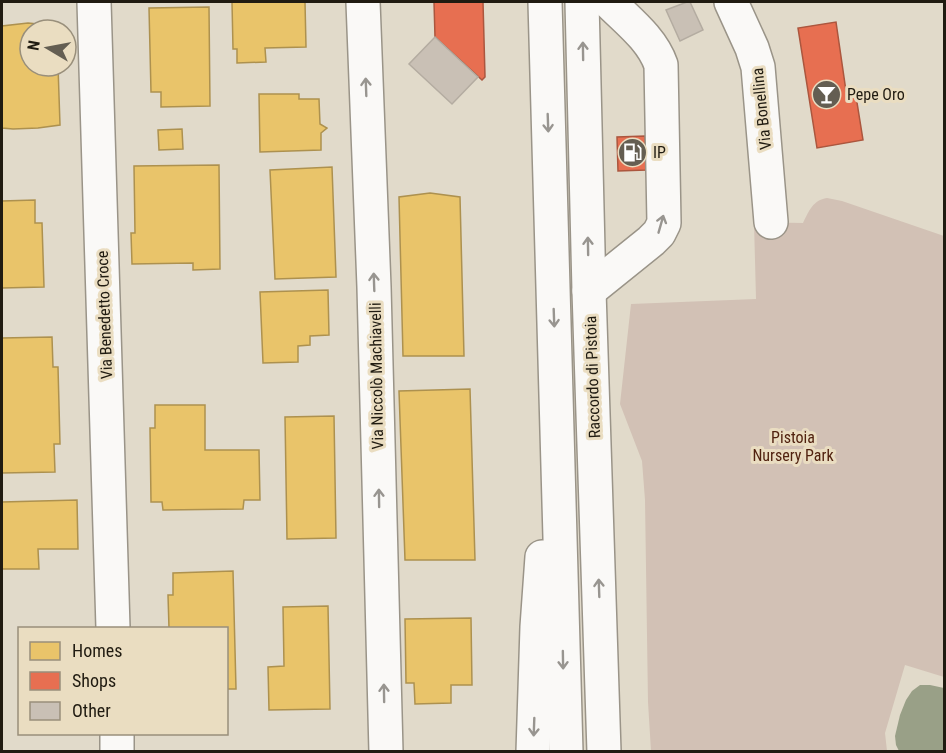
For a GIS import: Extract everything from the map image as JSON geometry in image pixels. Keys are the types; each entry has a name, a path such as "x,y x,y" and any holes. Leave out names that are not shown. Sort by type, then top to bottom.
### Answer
{"main road":[{"name":"Via Benedetto Croce","path":"94,2 114,627"},
{"name":"Via Niccolò Machiavelli","path":"363,2 374,287 386,752"},
{"path":"545,2 566,752"},
{"name":"Raccordo di Pistoia","path":"582,2 604,752"},
{"path":"589,291 651,241 664,224 662,65 651,45 609,2"},
{"name":"Via Bonellina","path":"731,2 752,48 758,68 771,222"},
{"path":"533,752 538,607 557,397"},
{"path":"601,631 623,721 625,752"},
{"path":"117,735 117,752"}],"green space":[{"name":"Pistoia Nursery Park","path":"827,198 944,236 944,677 905,665 885,733 887,751 651,751 642,461 620,404 631,304 756,299 754,222 803,223 815,204"}],"shaded area":[{"path":"920,685 944,688 944,751 899,751 896,745 895,736 906,700"}],"building: Homes":[{"path":"232,2 305,2 306,47 265,48 266,62 237,63 237,49 233,49"},
{"path":"209,7 210,106 161,107 161,92 151,92 149,8"},
{"path":"18,24 18,78 58,78 60,125 38,128 2,128 2,26"},
{"path":"259,94 299,94 299,99 319,99 320,124 327,128 321,133 321,150 260,152"},
{"path":"182,129 183,149 159,150 158,130"},
{"path":"219,165 220,269 193,270 193,263 132,264 131,233 135,233 134,166"},
{"path":"332,167 336,277 275,279 270,170"},
{"path":"430,193 460,197 464,356 403,356 399,197"},
{"path":"35,200 35,223 42,223 44,287 2,288 2,201"},
{"path":"328,290 329,335 310,336 310,345 298,346 298,362 263,363 260,292"},
{"path":"52,337 53,367 58,367 60,444 54,444 55,472 2,473 2,338"},
{"path":"470,389 475,560 405,560 399,391"},
{"path":"155,405 205,405 205,450 259,450 260,500 244,500 243,509 163,510 162,502 151,502 150,428 155,428"},
{"path":"334,416 336,538 287,539 285,417"},
{"path":"77,500 78,549 38,549 39,569 2,569 2,502"},
{"path":"233,571 236,689 228,689 228,627 169,627 168,595 173,595 173,573"},
{"path":"328,606 330,709 269,710 268,667 284,666 283,607"},
{"path":"471,618 472,685 451,685 451,703 415,704 414,683 406,683 405,619"}],"building: Shops":[{"path":"434,2 483,2 485,77 482,80 435,37"},
{"path":"836,22 846,91 855,90 863,140 817,148 798,28"},
{"path":"645,136 646,170 618,171 617,137"}],"building: Other":[{"path":"690,2 703,30 680,41 666,10"},
{"path":"435,37 478,77 452,104 409,64"}],"place":[{"name":"Pepe Oro","path":"826,94"},
{"name":"IP","path":"632,152"}]}
